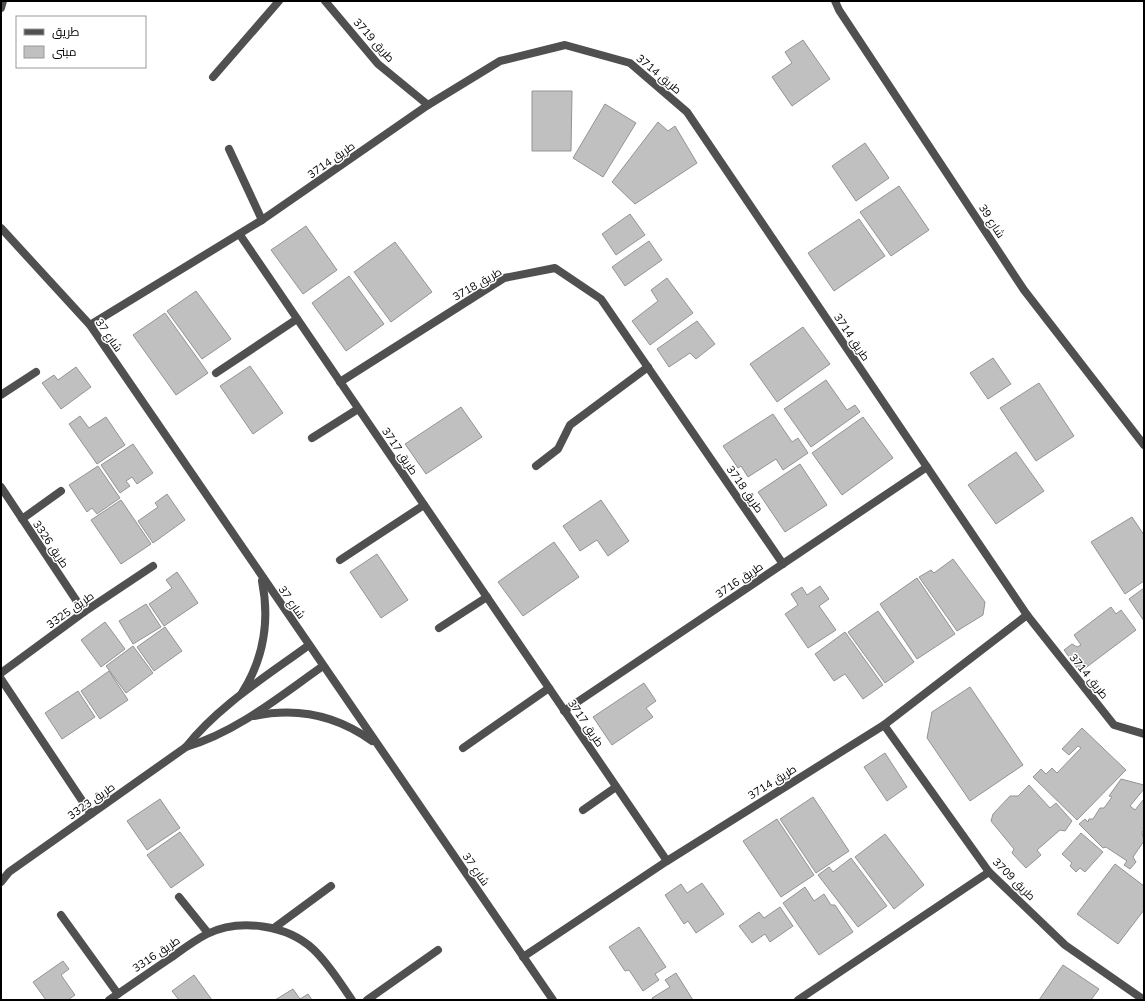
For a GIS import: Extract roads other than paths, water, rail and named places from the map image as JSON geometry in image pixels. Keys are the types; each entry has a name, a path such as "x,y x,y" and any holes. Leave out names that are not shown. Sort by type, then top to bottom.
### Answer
{"street":[{"path":"1,8 4,1"},
{"path":"213,77 279,1"},
{"name":"طريق 3719","path":"325,1 378,64 428,105"},
{"name":"شارع 39","path":"835,1 839,10 1024,290 1144,445"},
{"name":"طريق 3714","path":"90,326 262,220 428,105 500,61 565,45 630,63 687,112 1027,615 1114,725 1144,734"},
{"path":"229,149 262,220"},
{"name":"شارع 37","path":"1,228 90,326 553,1000"},
{"name":"طريق 3717","path":"240,234 667,861"},
{"name":"طريق 3718","path":"340,382 504,278 555,268 600,299 783,564"},
{"path":"216,373 297,319"},
{"path":"536,466 558,449 570,425 648,367"},
{"path":"1,395 36,372"},
{"path":"312,438 358,409"},
{"name":"طريق 3716","path":"564,711 927,467"},
{"name":"طريق 3326","path":"1,487 84,612"},
{"path":"22,519 61,491"},
{"path":"340,560 424,505"},
{"name":"طريق 3325","path":"1,674 84,612 153,566"},
{"name":"طريق 3323","path":"240,697 256,666 264,639 266,618 265,597 261,577"},
{"path":"439,628 487,597"},
{"name":"طريق 3714","path":"523,957 667,861 884,725 1027,615"},
{"name":"طريق 3323","path":"1,882 5,873 186,747 204,727 240,697 309,645"},
{"name":"طريق 3323","path":"186,747 212,738 250,717 323,666"},
{"path":"1,680 91,814"},
{"path":"463,748 549,688"},
{"name":"طريق 3323","path":"250,717 272,712 295,711 317,715 339,721 359,732 377,745"},
{"name":"طريق 3709","path":"884,725 988,872 1065,945 1144,1000"},
{"path":"583,810 616,786"},
{"path":"798,1000 988,872"},
{"path":"274,928 331,886"},
{"path":"179,897 208,933"},
{"path":"61,915 118,994"},
{"name":"طريق 3316","path":"109,1000 208,933 228,927 251,925 274,928 295,936 313,948 328,964 352,1000"},
{"path":"367,1000 438,950"}]}
